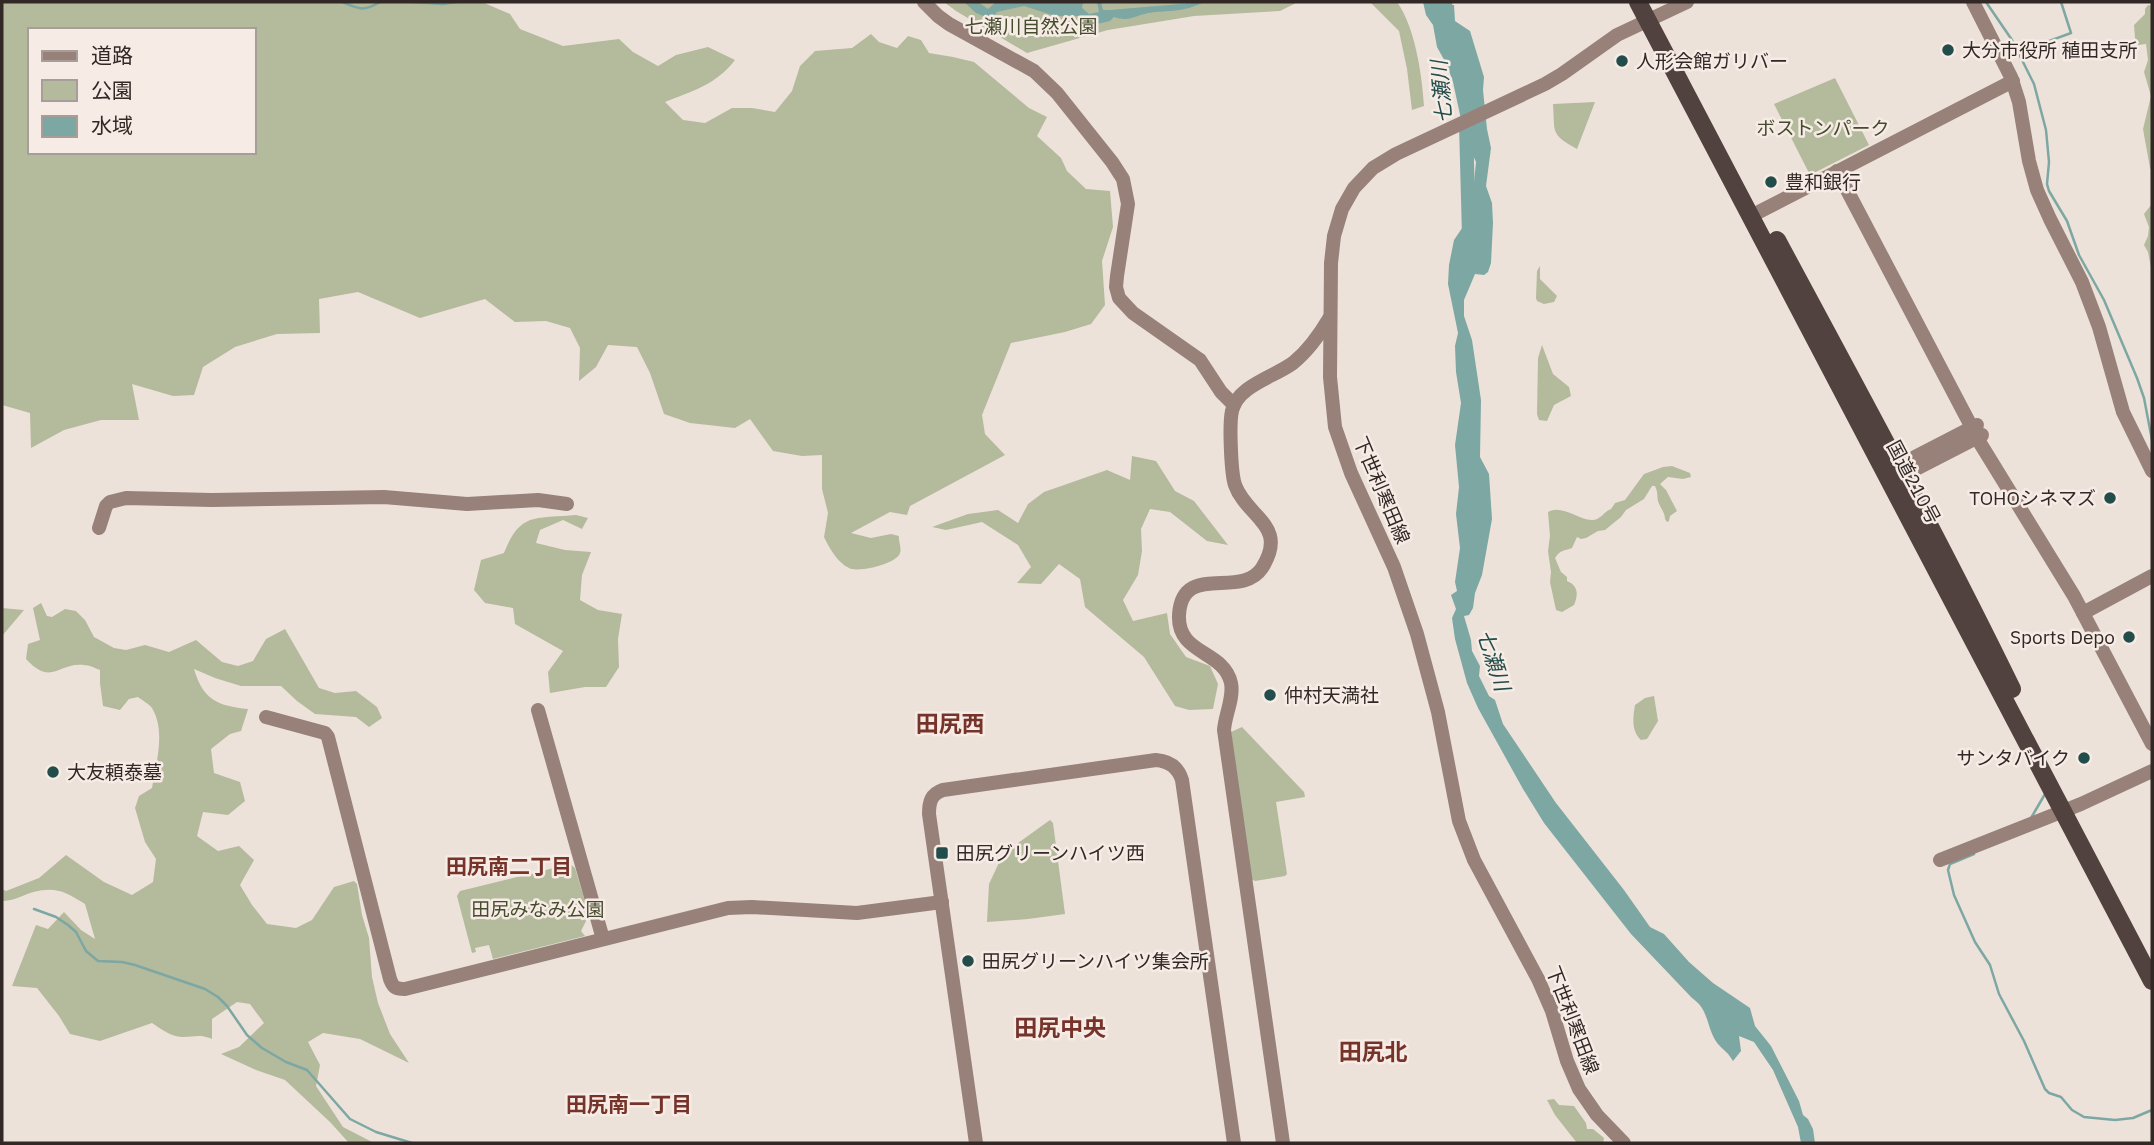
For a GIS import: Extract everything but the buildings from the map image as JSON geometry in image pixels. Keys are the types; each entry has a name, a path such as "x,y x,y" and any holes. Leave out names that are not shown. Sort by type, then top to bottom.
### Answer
{"highway":[{"name":"国道210号","path":"1639,2 1652,12 1756,213 1897,472 2068,808 2152,981"},
{"name":"国道210号","path":"2068,808 2152,959"}],"street":[{"path":"924,2 943,20 1034,71 1057,93 1102,148 1121,174 1128,198 1128,214 1116,287 1119,298 1133,313 1200,360 1221,392 1234,405"},
{"name":"下世利寒田線","path":"1624,1143 1592,1109 1574,1078 1552,1011 1539,982 1481,877 1465,838 1418,634 1394,567 1351,473 1338,436 1332,405 1330,356 1332,242 1346,202 1359,181 1373,168 1414,145 1562,75 1652,12 1687,2"},
{"path":"1973,2 2012,81 2038,190 2082,282 2099,327 2123,412 2152,471"},
{"path":"1756,213 2012,81"},
{"path":"1840,170 1977,431 2085,612 2152,735"},
{"path":"1283,1143 1224,730 1231,682 1221,665 1188,643 1181,630 1179,617 1182,601 1190,590 1204,583 1237,583 1249,580 1261,569 1269,552 1268,528 1241,496 1234,483 1231,418 1234,405 1241,395 1290,365 1307,349 1330,316"},
{"path":"1307,349 1330,356"},
{"path":"1897,472 1977,431"},
{"path":"99,528 106,506 110,502 126,498 212,500 372,496 467,504 538,500 566,503"},
{"path":"2085,612 2152,576"},
{"path":"2085,612 2152,744"},
{"path":"538,710 603,939"},
{"path":"266,717 325,733 328,737 393,987 405,989 728,908 857,913 942,902"},
{"path":"976,1143 929,810 931,798 938,792 1153,760 1166,762 1177,769 1185,794 1234,1143"},
{"path":"1940,860 2152,771"}],"green space":[{"path":"2,2 482,2 510,14 520,29 563,46 619,39 633,52 658,66 676,55 708,47 735,60 712,81 665,102 683,120 705,123 732,108 775,112 792,91 800,66 815,51 852,48 871,34 879,42 897,48 908,36 921,40 929,53 974,62 1029,108 1047,117 1037,136 1061,158 1067,171 1086,189 1110,191 1113,227 1102,261 1105,305 1091,324 1011,343 982,415 985,434 1005,455 910,506 907,515 890,512 851,533 871,538 891,534 899,536 900,551 897,557 885,564 868,568 854,569 845,566 834,555 824,537 828,513 822,489 822,455 802,456 773,451 750,419 735,428 690,423 664,414 650,373 637,347 608,345 596,367 579,381 580,348 570,328 546,321 515,322 485,299 420,318 358,292 319,299 320,333 277,334 235,347 203,367 194,395 173,396 132,384 139,420 101,420 64,430 31,448 30,413 2,405"},
{"name":"七瀬川自然公園","path":"944,2 1298,2 1280,11 1194,16 1108,30 1027,53"},
{"path":"1370,2 1397,2 1403,12 1416,51 1424,106 1412,110 1399,31"},
{"path":"2148,5 2152,6 2152,171 2143,129 2151,96 2144,72 2148,60 2146,44 2138,45 2134,25 2145,14"},
{"name":"ボストンパーク","path":"1835,78 1869,145 1810,175 1774,104"},
{"path":"1595,102 1577,149 1562,140 1556,132 1553,104"},
{"path":"2151,205 2152,273 2144,245 2149,227 2144,214"},
{"path":"1540,266 1540,279 1557,296 1554,302 1544,304 1537,301 1537,271"},
{"path":"1542,345 1553,374 1569,387 1571,396 1554,405 1547,421 1539,420 1537,414 1538,358"},
{"path":"1132,456 1156,461 1175,491 1194,501 1228,545 1207,541 1170,512 1150,509 1141,529 1142,551 1138,575 1123,600 1133,621 1167,613 1170,634 1186,657 1210,666 1218,684 1213,709 1189,710 1175,706 1144,657 1085,607 1080,579 1059,564 1041,584 1017,583 1031,567 1018,545 982,522 946,530 932,527 968,514 998,510 1018,523 1028,504 1044,492 1107,470 1130,480"},
{"path":"1672,466 1690,473 1691,477 1668,477 1660,484 1677,511 1670,516 1669,521 1665,519 1656,488 1652,486 1644,499 1626,510 1605,530 1586,538 1577,537 1572,548 1557,555 1555,558 1561,572 1567,577 1567,581 1574,585 1577,594 1574,605 1562,612 1556,610 1550,582 1548,512 1558,510 1586,519 1598,519 1615,503 1625,500 1644,474"},
{"path":"576,515 588,518 582,529 563,520 540,530 536,543 565,550 591,552 582,575 580,600 598,610 622,614 618,639 619,667 606,687 585,687 550,693 548,672 563,651 515,624 513,608 485,603 474,590 481,560 504,553 510,539 524,524 540,518"},
{"path":"41,603 47,616 52,617 65,609 76,611 85,620 94,637 114,648 126,650 145,645 169,652 196,640 222,662 238,666 253,661 266,639 285,629 319,688 335,693 356,691 377,707 382,718 369,727 356,717 315,714 281,686 241,686 194,669 202,688 213,700 248,709 241,731 230,734 211,749 214,773 240,782 245,801 228,815 203,812 197,836 218,851 239,846 254,860 240,885 267,924 296,928 312,920 334,887 354,881 357,884 369,938 372,977 378,1003 390,1034 409,1063 360,1039 323,1033 308,1042 320,1065 316,1086 343,1127 374,1143 349,1143 285,1080 221,1054 239,1047 264,1023 250,1004 237,1002 212,1019 212,1039 175,1036 152,1023 100,1041 70,1034 37,988 12,986 36,925 48,929 64,912 81,930 95,939 85,904 71,896 46,890 2,901 2,889 6,891 39,878 66,855 104,882 132,895 153,882 156,859 145,842 135,808 139,796 152,788 159,748 156,717 151,707 138,697 129,699 120,710 103,706 100,670 75,665 55,671 42,671 26,659 28,644 40,640 33,608"},
{"path":"2,608 24,610 2,636"},
{"path":"1654,696 1658,721 1647,739 1641,740 1634,728 1635,705"},
{"path":"1242,727 1304,792 1305,797 1276,802 1287,874 1285,876 1255,881 1251,879 1231,732"},
{"path":"1050,820 1053,823 1065,914 987,922 989,884 1003,854"},
{"name":"田尻みなみ公園","path":"570,864 575,868 590,918 581,931 585,936 493,959 489,945 475,948 476,952 472,953 457,896 460,891"},
{"path":"1554,1099 1559,1105 1574,1106 1587,1129 1593,1129 1604,1138 1603,1143 1577,1143 1547,1100"}],"water":[{"path":"964,2 978,2 988,9 996,2 1083,2 1082,8 1089,14 1099,12 1097,2 1101,2 1103,10 1110,10 1204,2 1182,10 1148,13 1128,19 1114,17 1110,21 1097,24 1082,16 1055,16 1024,6 997,12 991,19 976,13"},
{"path":"1423,2 1453,2 1455,21 1470,31 1484,77 1483,90 1491,148 1486,186 1492,203 1491,263 1484,275 1475,274 1464,300 1464,316 1472,340 1481,400 1480,457 1489,474 1492,519 1473,608 1469,615 1464,616 1472,651 1480,666 1479,676 1489,696 1495,700 1503,724 1556,803 1650,927 1664,934 1689,962 1713,983 1750,1008 1755,1026 1771,1046 1799,1101 1803,1115 1813,1129 1815,1143 1801,1143 1798,1127 1773,1070 1754,1042 1739,1036 1741,1051 1733,1061 1714,1038 1702,1008 1631,934 1544,823 1478,708 1467,683 1452,618 1456,609 1451,595 1457,591 1455,582 1460,548 1456,514 1459,487 1455,445 1461,403 1456,372 1455,346 1458,333 1448,284 1454,240 1471,215 1476,162 1465,138 1453,82 1437,47 1433,25 1426,15"}],"waterway":[{"path":"342,2 361,8 380,2"},
{"path":"413,2 456,2"},
{"path":"1986,2 2012,40 2034,84 2046,130 2049,191 2067,221 2079,255 2104,300 2137,378 2144,398 2152,440"},
{"path":"2019,52 2071,33 2061,2"},
{"name":"七瀬川","path":"1466,124 1469,236"},
{"path":"2031,818 2045,794"},
{"path":"1974,854 1950,864 1948,870 1954,895 1975,942 1990,965 1999,994 2045,1089 2061,1097 2072,1110 2084,1117 2115,1120 2133,1118 2152,1110"},
{"path":"34,909 56,917 68,925 76,932 86,951 98,961 135,965 205,989 218,997 247,1035 262,1048 307,1070 350,1119 376,1132 412,1143"}],"place":[{"name":"大分市役所 稙田支所","path":"1948,50"},
{"name":"人形会館ガリバー","path":"1622,61"},
{"name":"豊和銀行","path":"1771,182"},
{"name":"TOHOシネマズ","path":"2110,498"},
{"name":"Sports Depo","path":"2129,637"},
{"name":"仲村天満社","path":"1270,695"},
{"name":"サンタバイク","path":"2084,758"},
{"name":"大友頼泰墓","path":"53,772"},
{"name":"田尻グリーンハイツ西","path":"942,853"},
{"name":"田尻グリーンハイツ集会所","path":"968,961"}],"district":[{"name":"田尻西","path":"950,723"},
{"name":"田尻南二丁目","path":"509,866"},
{"name":"田尻中央","path":"1060,1027"},
{"name":"田尻北","path":"1373,1051"},
{"name":"田尻南一丁目","path":"629,1104"}]}
